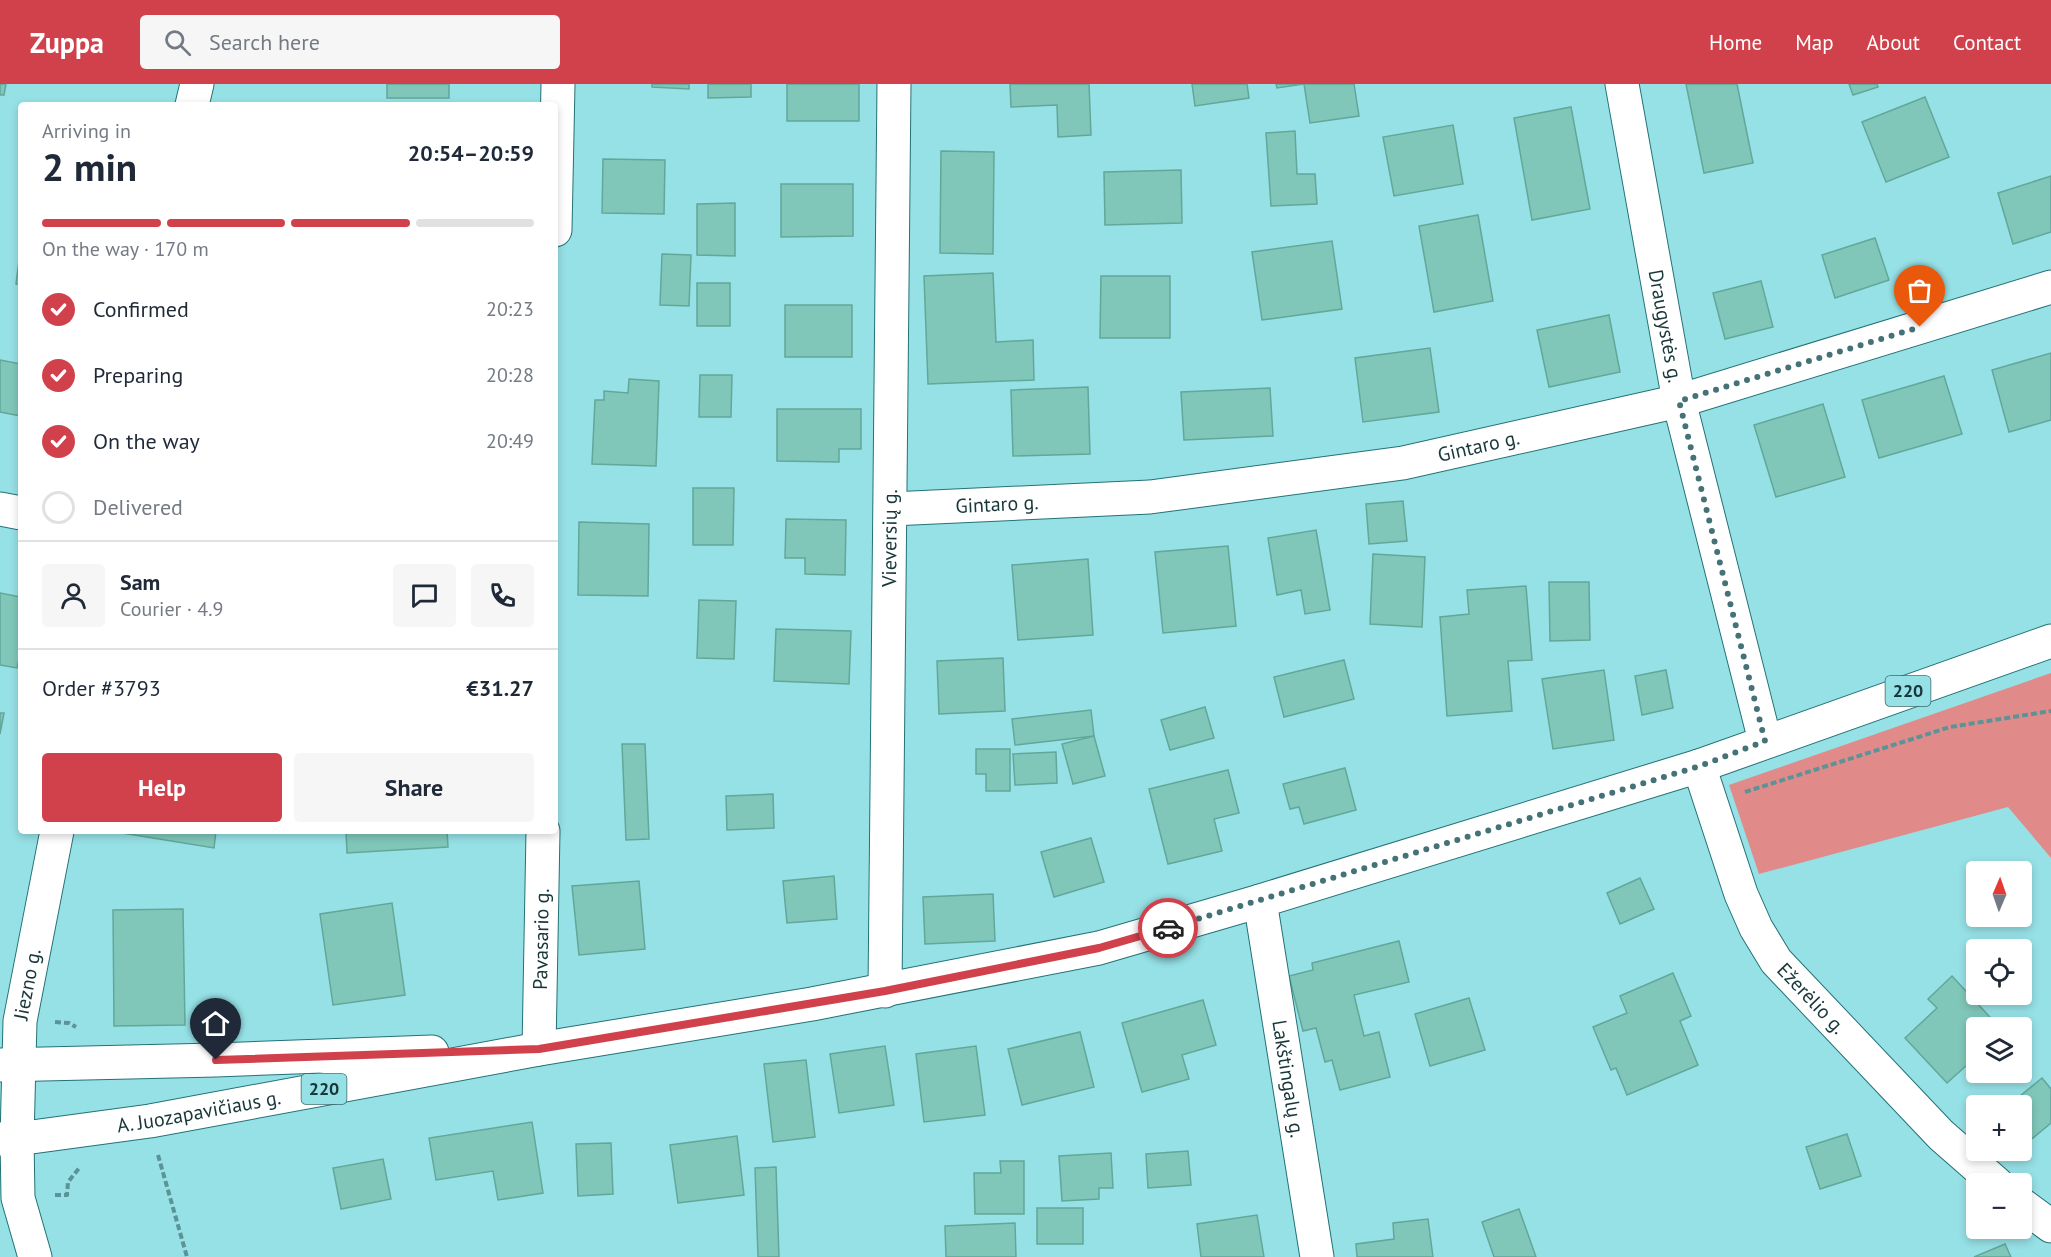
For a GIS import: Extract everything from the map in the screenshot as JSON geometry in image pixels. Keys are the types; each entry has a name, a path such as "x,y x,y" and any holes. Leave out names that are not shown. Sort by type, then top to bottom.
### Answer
{"street":[{"path":"193,102 196,84"},
{"path":"558,84 558,102"},
{"name":"Vieversių g.","path":"885,991 894,84"},
{"name":"Draugystės g.","path":"1622,84 1679,401 1765,741"},
{"name":"Gintaro g.","path":"891,509 1150,497 1392,464 1679,401 2051,287"},
{"path":"0,509 18,512"},
{"name":"A. Juozapavičiaus g.","path":"8,1139 150,1121 539,1049 885,991 1099,948 1700,766 2051,641"},
{"name":"Ežerėlio g.","path":"1700,766 1742,894 1756,928 1776,962 1941,1136 1984,1173"},
{"name":"Jiezno g.","path":"18,1198 8,1139 9,1065 20,1021 56,834"},
{"name":"Pavasario g.","path":"539,1049 543,834"},
{"name":"Lakštingalų g.","path":"1260,901 1317,1257"},
{"name":"A. Juozapavičiaus g.","path":"9,1065 539,1049"},
{"path":"13,1257 18,1198"},
{"path":"18,1198 35,1257"},
{"path":"2032,1212 2051,1226"}],"path":[{"path":"1712,803 1950,727 2051,711"},
{"path":"156,1148 188,1257"}],"shaded area":[{"path":"2051,673 2051,858 2008,807 1759,874 1729,785"}],"building":[{"path":"0,84 6,84 4,95 0,95"},
{"path":"387,84 449,84 449,98 387,98"},
{"path":"652,84 689,84 689,89 652,87"},
{"path":"708,84 751,84 751,97 708,98"},
{"path":"787,84 859,84 859,121 787,121"},
{"path":"1010,84 1089,84 1091,135 1058,137 1057,105 1011,107"},
{"path":"1192,84 1247,84 1249,98 1195,106"},
{"path":"1276,84 1304,84 1277,88"},
{"path":"1304,84 1354,84 1359,116 1310,123"},
{"path":"1686,84 1737,84 1753,163 1704,173"},
{"path":"1849,84 1877,84 1878,87 1853,95"},
{"path":"1925,97 1949,157 1886,182 1862,122"},
{"path":"1571,107 1590,209 1532,220 1514,118"},
{"path":"1453,125 1463,184 1394,196 1383,137"},
{"path":"1295,131 1297,174 1315,174 1317,204 1271,206 1266,133"},
{"path":"941,151 994,152 993,254 940,253"},
{"path":"603,159 665,160 664,214 602,213"},
{"path":"1181,170 1182,223 1105,225 1104,172"},
{"path":"2051,176 2051,232 2013,244 1998,193"},
{"path":"781,184 853,184 853,236 781,237"},
{"path":"735,203 735,256 697,255 697,204"},
{"path":"1478,215 1493,301 1434,312 1419,226"},
{"path":"1875,238 1889,280 1835,298 1822,255"},
{"path":"1332,241 1342,309 1262,320 1252,252"},
{"path":"662,254 691,255 689,306 660,305"},
{"path":"993,273 996,342 1033,340 1034,380 928,384 924,276"},
{"path":"1101,276 1170,276 1170,338 1100,338"},
{"path":"1761,281 1773,327 1725,339 1713,293"},
{"path":"697,283 730,283 730,326 697,326"},
{"path":"785,305 852,305 852,357 785,357"},
{"path":"1609,315 1620,372 1549,387 1537,330"},
{"path":"1430,348 1439,412 1363,422 1355,358"},
{"path":"2051,353 2051,420 2009,432 1992,370"},
{"path":"0,360 18,363 18,415 0,412"},
{"path":"700,375 732,375 731,417 699,417"},
{"path":"1944,376 1962,434 1879,458 1862,400"},
{"path":"629,379 659,381 656,466 592,464 595,400 604,400 604,391 628,393"},
{"path":"1088,387 1090,454 1013,456 1011,390"},
{"path":"1270,388 1273,436 1184,440 1181,392"},
{"path":"1823,404 1845,477 1776,497 1754,425"},
{"path":"777,409 861,409 861,449 839,449 839,462 777,461"},
{"path":"693,488 734,488 733,545 693,545"},
{"path":"1403,501 1407,541 1369,544 1366,504"},
{"path":"786,519 846,520 845,575 805,574 805,558 785,558"},
{"path":"579,522 649,524 648,596 578,595"},
{"path":"1316,530 1330,610 1305,614 1301,590 1277,595 1268,538"},
{"path":"1228,546 1236,626 1163,633 1155,552"},
{"path":"1373,554 1425,557 1422,627 1370,624"},
{"path":"1088,559 1093,635 1018,640 1012,565"},
{"path":"1549,582 1589,582 1590,640 1550,641"},
{"path":"1526,586 1532,660 1508,661 1512,711 1447,716 1440,617 1469,614 1467,590"},
{"path":"0,593 18,596 18,664 17,668 0,665"},
{"path":"699,600 736,601 734,659 697,658"},
{"path":"776,629 851,631 849,684 774,681"},
{"path":"1003,658 1005,711 939,714 937,661"},
{"path":"1344,660 1354,699 1284,717 1274,677"},
{"path":"1604,670 1614,740 1553,749 1542,679"},
{"path":"1666,670 1673,708 1642,715 1635,676"},
{"path":"1205,707 1214,738 1170,750 1161,720"},
{"path":"1091,710 1094,736 1015,745 1012,719"},
{"path":"0,713 4,713 0,734"},
{"path":"1094,736 1105,776 1073,784 1062,744"},
{"path":"622,744 645,744 649,839 626,840"},
{"path":"976,749 1010,749 1010,791 986,791 986,774 976,774"},
{"path":"1056,752 1057,783 1015,785 1013,754"},
{"path":"1345,768 1356,810 1304,824 1299,807 1290,809 1283,784"},
{"path":"1228,770 1239,813 1214,819 1222,851 1168,864 1149,789"},
{"path":"773,794 774,828 727,830 726,796"},
{"path":"128,834 216,834 214,848"},
{"path":"346,834 447,834 448,847 347,853"},
{"path":"1091,838 1104,882 1054,897 1041,852"},
{"path":"834,876 837,919 787,923 783,881"},
{"path":"1640,878 1654,909 1620,924 1607,893"},
{"path":"639,881 645,949 579,955 572,886"},
{"path":"993,894 995,941 925,944 923,897"},
{"path":"392,903 405,995 333,1005 320,914"},
{"path":"183,909 185,1025 114,1026 113,910"},
{"path":"1399,941 1409,982 1354,995 1364,1036 1379,1032 1390,1077 1340,1090 1332,1060 1325,1062 1316,1028 1303,1031 1289,976 1313,970 1312,963"},
{"path":"1673,973 1691,1016 1680,1021 1698,1065 1627,1095 1616,1068 1611,1070 1593,1027 1627,1013 1620,996"},
{"path":"1952,976 1966,991 1966,1005 1979,1005 1990,1017 1966,1017 1966,1066 1947,1083 1905,1038 1937,1008 1928,999"},
{"path":"1469,998 1485,1050 1430,1066 1415,1014"},
{"path":"1203,1000 1216,1045 1182,1055 1189,1079 1142,1092 1122,1023"},
{"path":"1080,1032 1094,1087 1022,1105 1008,1049"},
{"path":"885,1046 894,1105 839,1113 830,1054"},
{"path":"976,1046 985,1115 924,1122 916,1054"},
{"path":"806,1060 815,1137 773,1142 764,1064"},
{"path":"2042,1078 2051,1089 2051,1123 2032,1139 2032,1095 2021,1095"},
{"path":"532,1122 543,1193 498,1200 493,1171 436,1180 429,1138"},
{"path":"1847,1134 1861,1176 1820,1189 1806,1147"},
{"path":"737,1136 744,1195 678,1203 670,1145"},
{"path":"611,1143 613,1194 578,1196 576,1144"},
{"path":"1188,1151 1191,1185 1148,1188 1146,1154"},
{"path":"1111,1153 1113,1188 1099,1188 1099,1199 1062,1201 1059,1156"},
{"path":"383,1159 391,1199 341,1209 333,1168"},
{"path":"1000,1161 1024,1161 1024,1214 975,1214 974,1173 1001,1173"},
{"path":"776,1167 779,1257 758,1257 755,1168"},
{"path":"1037,1208 1083,1208 1083,1244 1037,1244"},
{"path":"1519,1209 1536,1257 1494,1257 1482,1222"},
{"path":"1257,1215 1264,1257 1201,1257 1197,1224"},
{"path":"1428,1219 1433,1257 1357,1257 1356,1244 1394,1239 1393,1223"},
{"path":"1015,1223 1016,1257 946,1257 945,1226"},
{"path":"2005,1244 2011,1257 1974,1257"}],"way so far":[{"path":"1168,928 1700,766 1765,741 1679,401 1920,327"}],"route":[{"path":"216,1060 539,1049 885,991 1099,948 1168,928"}]}
